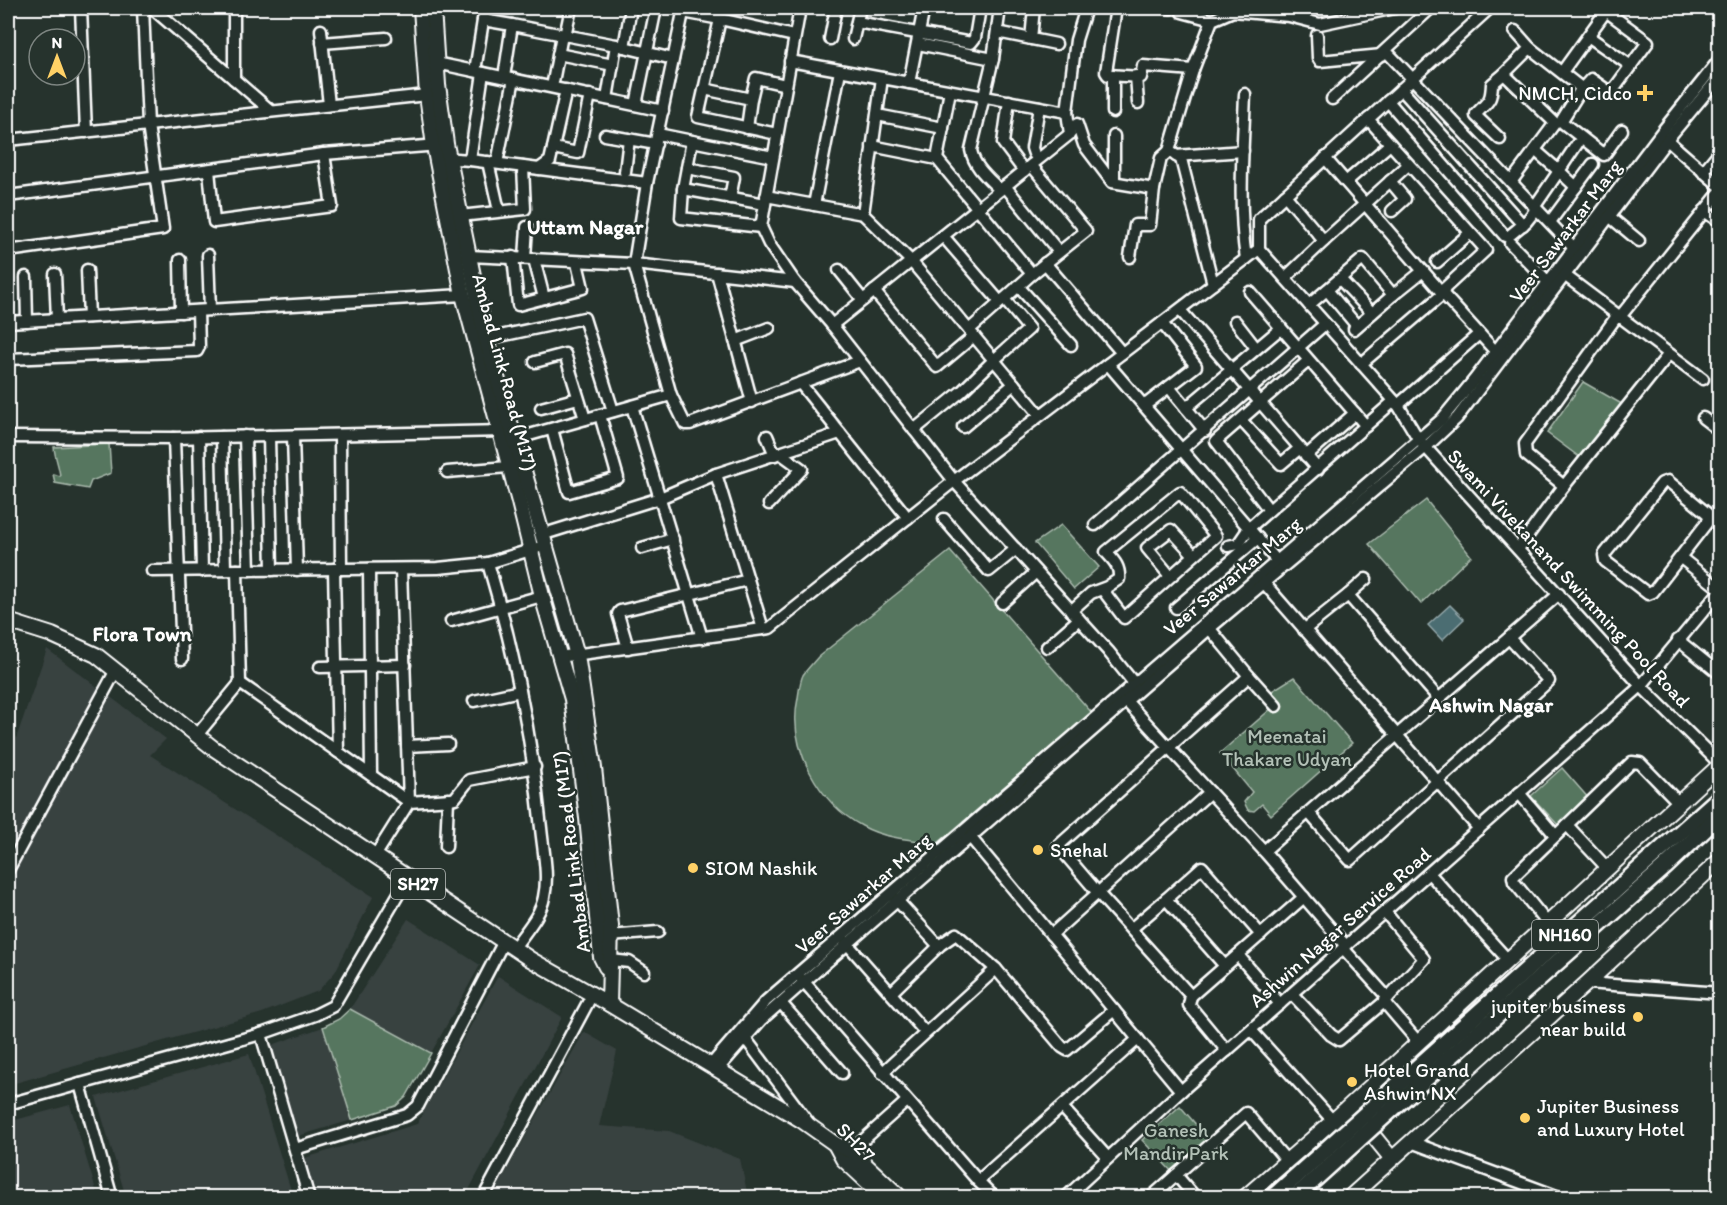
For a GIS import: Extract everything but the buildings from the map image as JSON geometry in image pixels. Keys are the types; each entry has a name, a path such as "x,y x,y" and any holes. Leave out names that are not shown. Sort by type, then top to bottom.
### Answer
{"highway":[{"name":"NH160","path":"1272,1197 1719,797"},
{"name":"NH160","path":"1294,1197 1665,867 1719,815"}],"main road":[{"name":"Ambad Link Road (M17)","path":"421,8 428,95 441,151 466,289 539,544 542,596 572,699 601,957 610,967"},
{"name":"Ambad Link Road (M17)","path":"433,8 441,151 469,256 466,289 486,339 509,434 508,467 539,544 577,655 594,768 610,936 610,967"},
{"name":"SH27","path":"8,621 52,635 96,655 213,747 509,945 813,1128 835,1144 843,1158 885,1197"},
{"path":"1244,1197 1419,1043 1719,765"},
{"path":"1349,1197 1587,983 1719,860"},
{"path":"609,1004 610,967"},
{"path":"1349,1106 1392,1159"},
{"path":"835,1144 851,1151 901,1197"}],"street":[{"path":"81,8 86,132"},
{"path":"8,251 163,229 148,125 142,8"},
{"path":"152,8 272,111"},
{"path":"234,8 234,79"},
{"path":"471,160 485,8"},
{"path":"552,87 558,54 571,8"},
{"path":"607,99 613,64 631,8"},
{"path":"636,105 656,8"},
{"path":"800,8 761,228 795,282 860,360 954,481 1137,687"},
{"path":"830,39 836,8"},
{"path":"853,39 860,8"},
{"path":"909,83 924,8"},
{"path":"919,39 973,42 980,8"},
{"path":"1000,8 993,59 971,150 972,159 1002,188 1059,252"},
{"path":"1031,39 1040,8"},
{"path":"832,325 1070,134 1067,112 1076,40 1086,8"},
{"path":"1116,8 1106,72 1113,75 1142,77 1143,66 1193,70"},
{"path":"1182,8 1182,12 1212,21"},
{"path":"1172,153 1193,70 1212,21 1225,11 1272,11 1320,24 1395,8"},
{"path":"1332,99 1431,8"},
{"path":"559,657 770,628 954,481 1259,249 1259,219 1490,8"},
{"path":"794,36 683,10 647,183 634,264 671,394 685,424 688,425 752,402 860,360"},
{"path":"1562,72 1606,11 1648,42 1611,93 1591,79 1580,91 1562,120 1604,155 1622,130"},
{"path":"720,19 698,117 777,134"},
{"path":"483,20 620,46 673,59"},
{"path":"857,22 993,59"},
{"path":"499,211 493,163 509,78 512,25"},
{"path":"321,30 329,105"},
{"path":"1515,31 1530,48 1580,87 1580,91"},
{"path":"997,32 1056,44"},
{"path":"1317,35 1317,58 1320,61 1384,53 1413,78 1574,248"},
{"path":"1588,36 1631,66"},
{"path":"322,44 386,38"},
{"path":"1500,139 1476,114 1492,96 1492,84 1530,48"},
{"path":"558,54 613,64"},
{"name":"Veer Sawarkar Marg","path":"713,1068 759,1008 801,978 1137,687 1277,561 1463,411 1561,273 1609,216 1667,140 1719,59"},
{"path":"790,62 1067,112"},
{"path":"436,63 663,111"},
{"path":"814,205 840,71"},
{"path":"1504,74 1555,123 1511,182"},
{"path":"1113,75 1113,112"},
{"path":"1136,76 1138,103"},
{"name":"Veer Sawarkar Marg","path":"1207,625 1264,583 1422,444 1496,352 1548,282 1561,273 1574,248 1688,106 1719,76"},
{"path":"747,128 756,78 786,85"},
{"path":"862,214 882,78"},
{"path":"704,89 752,99"},
{"path":"1401,89 1523,225"},
{"path":"538,169 550,161 566,90"},
{"path":"937,159 950,91"},
{"path":"1245,94 1242,232 1246,260"},
{"path":"8,140 428,95"},
{"path":"553,148 578,153 590,96"},
{"path":"874,291 937,368 1018,286 1086,231 1031,165 1003,143 1009,101"},
{"path":"1388,101 1505,236 1509,236 1523,225 1534,212 1534,206 1577,144"},
{"path":"1031,165 1039,107"},
{"path":"877,115 943,128"},
{"path":"1361,364 1443,294 1444,288 1486,250 1368,120"},
{"path":"1077,124 1084,145 1095,162 1114,182 1155,189"},
{"path":"606,135 629,139 692,141 773,158"},
{"path":"1114,136 1114,182"},
{"path":"625,172 629,139"},
{"path":"1667,140 1719,186"},
{"path":"692,141 683,189 681,218 761,228"},
{"path":"1346,182 1390,144"},
{"path":"872,146 937,159 1032,274"},
{"path":"1535,150 1576,187"},
{"path":"8,196 324,154 441,151 471,160 647,183"},
{"path":"1130,257 1135,225 1150,225 1161,158 1172,153 1243,151"},
{"path":"1703,172 1719,151"},
{"path":"1172,153 1181,159 1213,284"},
{"path":"209,170 214,222 332,206 324,154"},
{"path":"1325,158 1496,352"},
{"path":"1550,222 1593,164"},
{"path":"1285,278 1408,165"},
{"path":"460,216 525,209 523,167"},
{"path":"687,168 734,177 730,198"},
{"path":"1390,181 1405,199 1392,211"},
{"path":"683,189 730,198 814,205 862,214 911,261 1040,416"},
{"path":"1564,486 1526,455 1525,444 1618,317 1719,192"},
{"path":"1285,195 1324,241"},
{"path":"1704,211 1719,222"},
{"path":"1609,216 1639,241"},
{"path":"527,227 530,258 544,298"},
{"path":"1437,261 1470,233"},
{"path":"914,430 962,392 993,360 1029,329 943,236"},
{"path":"1510,243 1548,282"},
{"name":"Swami Vivekanand Swimming Pool Road","path":"1259,249 1396,403 1422,444 1641,686 1719,765"},
{"path":"208,255 210,310"},
{"path":"469,256 634,264 795,282"},
{"path":"513,257 518,304 583,288 577,263"},
{"path":"1309,305 1363,259 1393,295"},
{"path":"180,260 181,312"},
{"path":"1046,263 1122,353"},
{"path":"87,270 89,317"},
{"path":"839,270 864,300"},
{"path":"1327,290 1355,327 1423,271"},
{"path":"717,273 752,402"},
{"path":"1561,273 1702,379"},
{"path":"55,274 57,319"},
{"path":"26,277 27,321"},
{"path":"1340,279 1372,313"},
{"path":"1018,286 1071,345"},
{"path":"8,322 198,311 466,289"},
{"path":"1250,292 1366,426"},
{"path":"1180,310 1317,469"},
{"path":"8,358 197,351 200,347 198,311"},
{"path":"486,339 584,318 613,411"},
{"path":"1235,321 1257,348"},
{"path":"1144,406 1196,366 1162,323"},
{"path":"1095,525 1325,324"},
{"path":"735,341 769,328"},
{"path":"1186,408 1280,328"},
{"path":"1228,546 1238,544 1249,528 1269,510 1366,426 1479,334"},
{"path":"535,362 565,354 585,419"},
{"path":"1518,549 1564,486 1668,355"},
{"path":"1269,510 1216,441 1308,360"},
{"path":"1108,364 1277,561"},
{"path":"800,383 908,518"},
{"path":"963,427 1014,384"},
{"path":"1169,387 1205,431"},
{"path":"8,437 174,438 509,434 552,429 671,394"},
{"path":"541,408 578,398"},
{"path":"632,406 702,638"},
{"path":"1241,420 1281,464 1303,452 1355,413"},
{"path":"552,429 569,492 608,481 618,478 600,415"},
{"path":"1703,418 1719,431"},
{"path":"152,571 401,569 488,563 660,498 716,474 840,433"},
{"path":"338,752 336,667 340,435"},
{"path":"196,735 240,683 245,436"},
{"path":"269,436 272,570"},
{"path":"293,436 297,570"},
{"path":"767,436 777,454 802,469 769,504"},
{"path":"199,437 202,571"},
{"path":"222,437 225,570"},
{"path":"174,438 182,659"},
{"path":"447,472 508,467"},
{"path":"716,474 763,629"},
{"path":"1665,481 1672,483 1710,518 1681,558 1653,592 1648,594 1605,561 1604,557 1612,544 1665,481"},
{"path":"1047,647 1091,593 1119,579 1120,570 1106,552 1180,492 1215,536 1124,618 1102,589"},
{"path":"944,519 989,571 1016,549"},
{"path":"1170,576 1148,548 1171,530 1194,555"},
{"path":"1176,608 1258,538"},
{"path":"642,548 673,540"},
{"path":"1681,558 1719,593"},
{"path":"295,1149 407,1115 418,1106 509,945 542,905 545,896 545,862 535,767 501,608 488,563"},
{"path":"369,569 371,775"},
{"path":"375,856 409,802 401,569"},
{"path":"1002,603 1036,572"},
{"path":"1304,630 1366,579"},
{"path":"628,648 618,615 620,611 748,580"},
{"path":"1264,583 1436,783 1479,829"},
{"name":"Ashwin Nagar Service Road","path":"1065,1197 1181,1091 1641,686 1719,593"},
{"path":"1264,851 1559,594"},
{"path":"1348,595 1439,699"},
{"path":"451,621 542,596"},
{"path":"1207,625 1276,706"},
{"path":"1309,813 1350,860 1549,681 1509,638"},
{"path":"1678,640 1719,674"},
{"path":"320,667 405,665"},
{"path":"8,870 116,670"},
{"path":"1191,996 1058,846 1249,676"},
{"path":"240,683 409,802 455,798 465,783 473,778 535,767"},
{"name":"Veer Sawarkar Marg","path":"967,833 1126,701 1137,687"},
{"path":"474,701 520,691"},
{"path":"1126,701 1304,897 1419,1043"},
{"path":"407,746 448,744"},
{"path":"1548,924 1514,882 1513,877 1632,762 1640,763 1679,803"},
{"path":"1051,935 1210,792"},
{"path":"1519,793 1556,835"},
{"path":"446,847 448,799"},
{"path":"1567,825 1608,869"},
{"path":"967,833 1181,1091"},
{"path":"1131,929 1202,867 1261,935"},
{"path":"1429,873 1508,960"},
{"path":"8,1104 261,1034 315,1015 333,1006 408,878"},
{"path":"894,897 939,945"},
{"path":"1227,1051 1189,1005 1191,996 1304,897"},
{"path":"1166,899 1225,966"},
{"path":"1292,994 1331,1035 1339,1040 1386,1000 1424,959 1385,912"},
{"path":"610,936 658,932"},
{"path":"891,993 939,945 956,934 996,969 1067,1050 1114,1010"},
{"path":"844,940 925,1032"},
{"path":"1238,955 1280,1004"},
{"path":"610,967 629,962 644,972"},
{"path":"882,1073 996,969"},
{"path":"801,978 906,1101 995,1197"},
{"name":"Veer Sawarkar Marg","path":"713,1068 781,1003 801,978"},
{"path":"1587,983 1719,993"},
{"path":"483,1197 592,995"},
{"path":"781,1003 842,1073"},
{"path":"1251,1030 1333,1121"},
{"path":"261,1034 309,1197"},
{"path":"745,1038 813,1128"},
{"path":"978,1181 1138,1040"},
{"path":"80,1084 112,1197"},
{"path":"851,1151 906,1101"},
{"path":"1062,1107 1108,1158"},
{"path":"1150,1197 1246,1113 1287,1161"},
{"path":"1411,1142 1538,1193 1562,1197"},
{"path":"1176,1175 1196,1197"}],"shaded area":[{"path":"47,649 166,739 150,755 373,897 335,972 318,991 262,1013 8,1085 8,762"},
{"path":"408,919 480,965 431,1053 350,1009"},
{"path":"498,976 562,1017 465,1197 317,1197 305,1158 417,1124"},
{"path":"323,1027 352,1120 298,1136 272,1045"},
{"path":"584,1032 617,1051 599,1126 669,1131 740,1159 748,1197 492,1197"},
{"path":"249,1054 293,1197 126,1197 96,1097"},
{"path":"70,1105 98,1197 8,1197 8,1122"}],"green space":[{"path":"1583,382 1627,407 1582,459 1547,433"},
{"path":"109,444 111,473 91,481 88,489 55,483 53,474 60,476 54,447"},
{"path":"1426,500 1471,556 1421,604 1369,544"},
{"path":"1061,525 1099,567 1074,589 1035,543"},
{"path":"950,551 1092,713 938,843 880,834 846,816 832,803 810,772 797,735 796,717 802,677 818,657"},
{"name":"Meenatai Thakare Udyan","path":"1294,677 1352,743 1271,815 1262,804 1254,811 1248,810 1244,802 1252,792 1220,753 1273,707 1267,694"},
{"path":"1562,768 1590,800 1560,827 1531,796"},
{"path":"350,1009 431,1053 406,1097 396,1106 352,1120 323,1027 339,1019"},
{"name":"Ganesh Mandir Park","path":"1180,1106 1211,1142 1174,1174 1142,1140"}],"water":[{"path":"1450,605 1464,619 1442,640 1428,625"}],"place":[{"name":"NMCH, Cidco","path":"1645,93"},
{"name":"Snehal","path":"1038,850"},
{"name":"SIOM Nashik","path":"693,868"},
{"name":"jupiter business near build","path":"1638,1017"},
{"name":"Hotel Grand Ashwin NX","path":"1352,1082"},
{"name":"Jupiter Business and Luxury Hotel","path":"1525,1118"}],"district":[{"name":"Uttam Nagar","path":"585,226"},
{"name":"Flora Town","path":"142,633"},
{"name":"Ashwin Nagar","path":"1491,704"}]}
